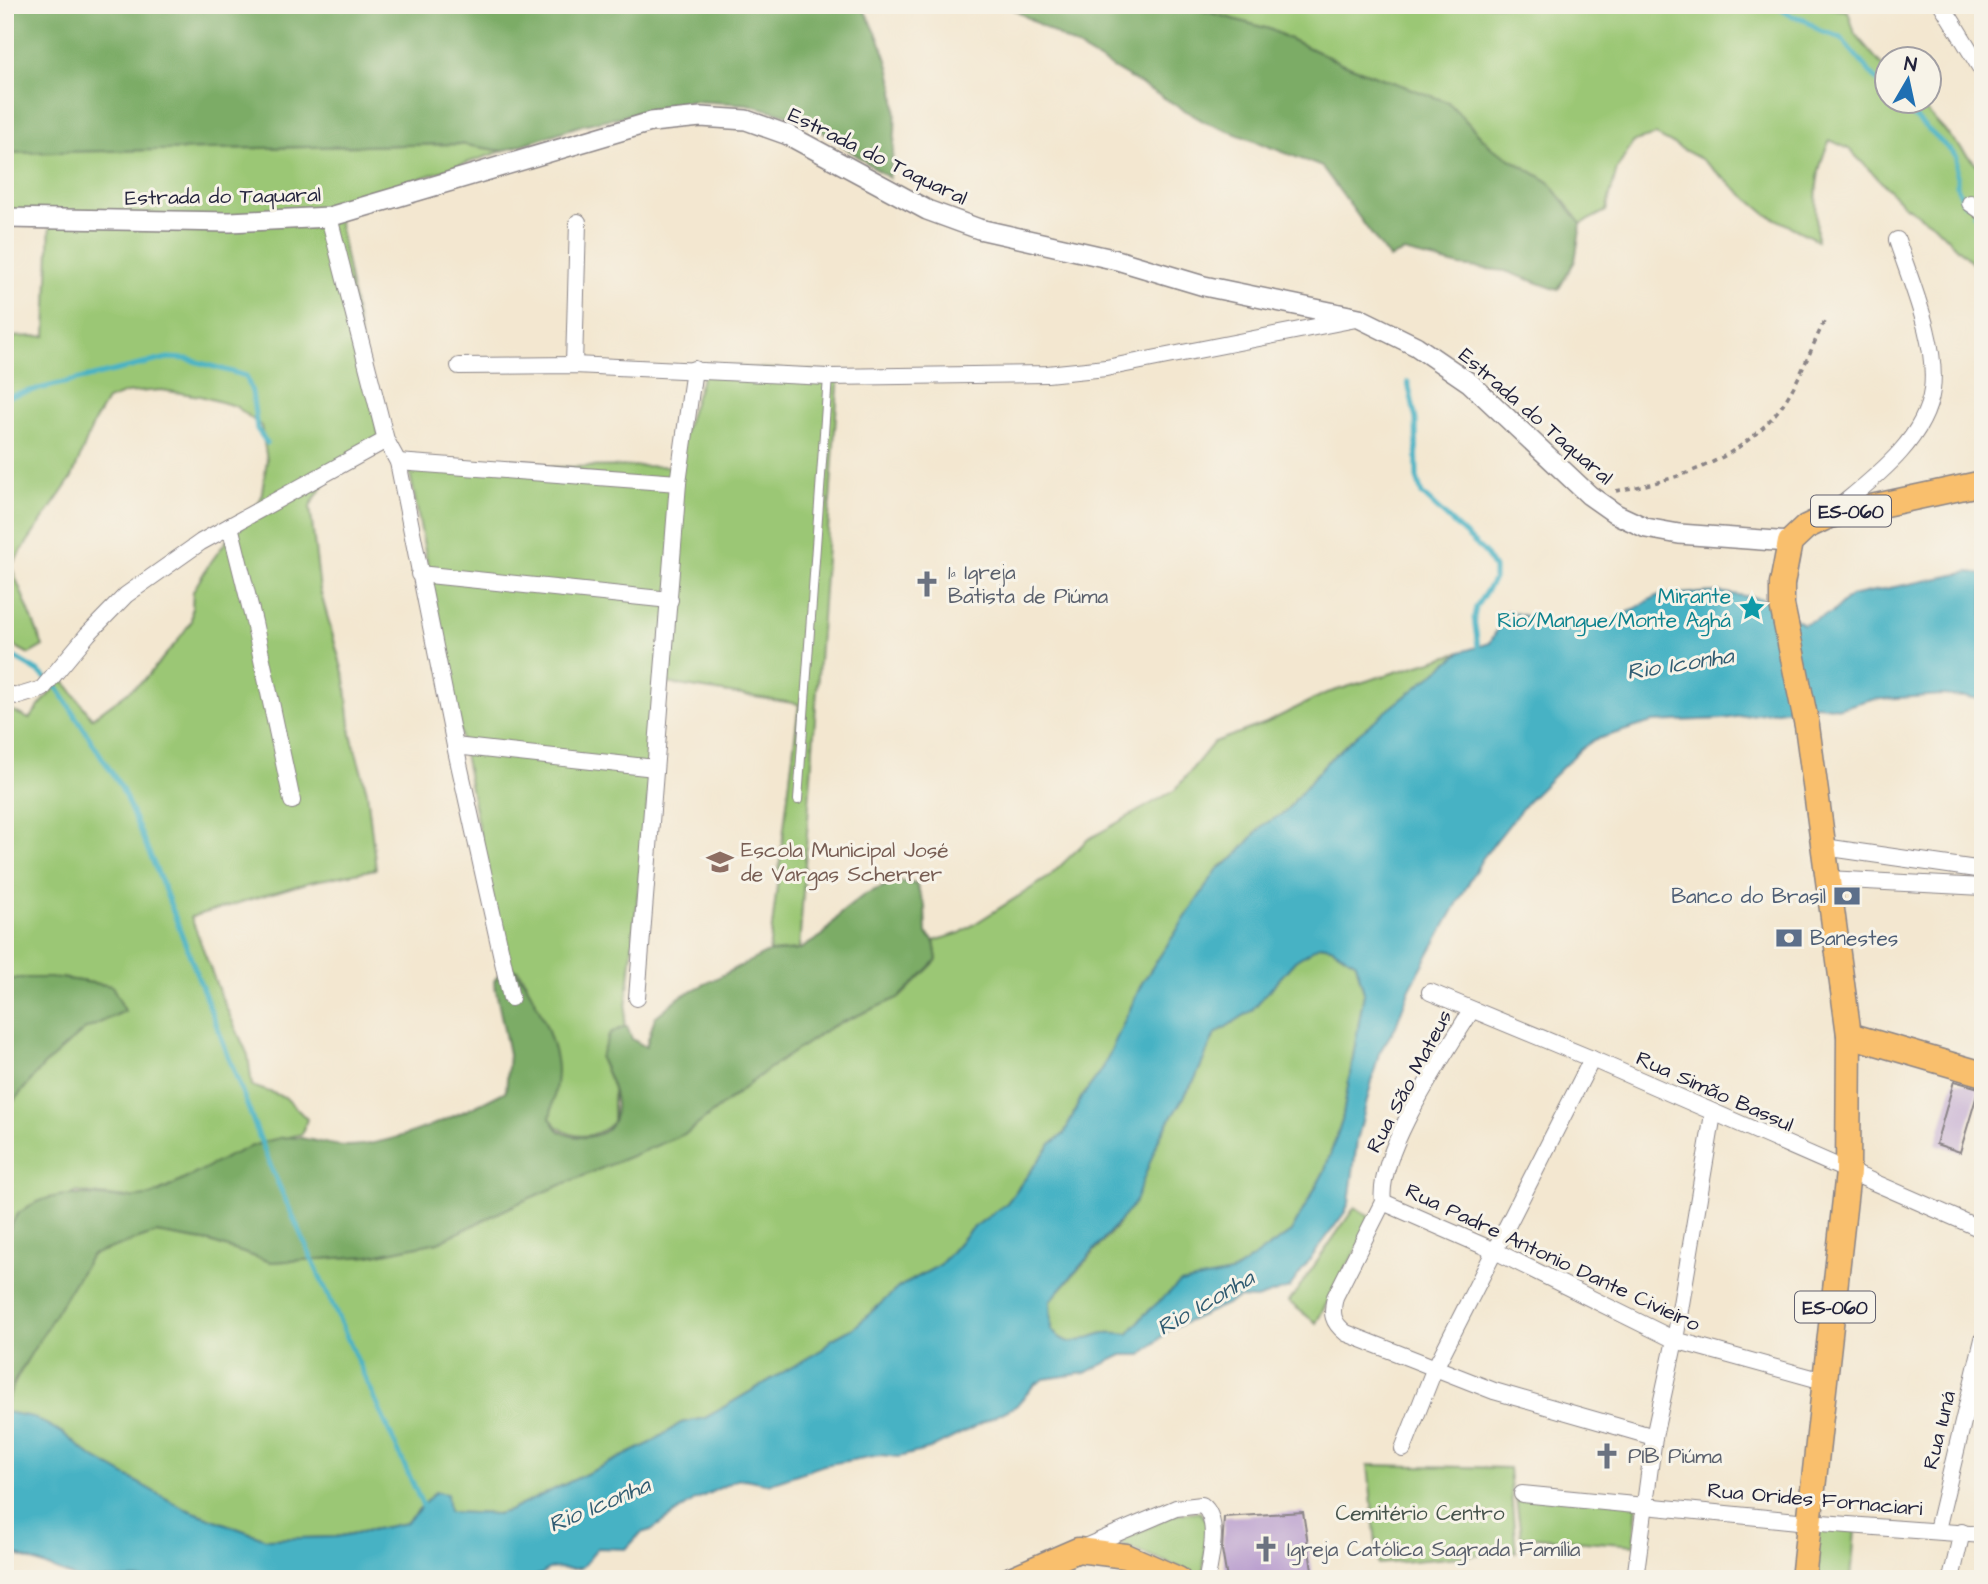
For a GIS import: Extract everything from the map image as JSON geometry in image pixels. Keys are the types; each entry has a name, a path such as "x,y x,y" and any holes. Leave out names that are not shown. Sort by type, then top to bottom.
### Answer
{"main road":[{"name":"ES-060","path":"1802,1579 1827,1382 1848,1172 1849,1035 1807,726 1782,605 1790,542 1806,527 1829,516 1983,483"},
{"path":"1849,1035 1983,1074"},
{"path":"1011,1579 1078,1550 1126,1556 1177,1578"}],"street":[{"path":"1942,5 1983,72"},
{"name":"Estrada do Taquaral","path":"5,218 230,222 329,218 651,122 701,117 746,120 788,135 927,211 979,229 1117,260 1204,286 1359,318 1416,346 1469,383 1589,495 1616,514 1646,528 1679,534 1790,542"},
{"path":"329,218 386,440 398,462 455,746 511,998"},
{"path":"574,365 578,222"},
{"path":"1829,516 1884,469 1913,434 1932,392 1933,368 1921,316 1897,240"},
{"path":"459,366 574,365 828,377 1047,374 1082,370 1359,318"},
{"path":"637,998 678,483 694,369"},
{"path":"5,694 19,696 42,689 88,634 126,595 230,526 386,440"},
{"path":"398,462 678,483"},
{"path":"230,526 254,622 292,801"},
{"path":"419,574 670,600"},
{"path":"455,746 655,768"},
{"path":"1824,847 1983,870"},
{"path":"1827,879 1983,887"},
{"name":"Rua Simão Bassul","path":"1430,992 1592,1059 1983,1230"},
{"name":"Rua São Mateus","path":"1434,1370 1346,1333 1336,1325 1331,1314 1335,1297 1383,1202 1381,1188 1388,1161 1471,1011"},
{"path":"1403,1449 1434,1370 1592,1059"},
{"path":"1635,1579 1654,1437 1675,1340 1713,1114"},
{"name":"Rua Padre Antonio Dante Civieiro","path":"1383,1202 1495,1251 1675,1340 1827,1382"},
{"name":"Rua Iuná","path":"1937,1530 1983,1339"},
{"path":"1434,1370 1541,1406 1654,1437"},
{"name":"Rua Orides Fornaciari","path":"1522,1494 1808,1522 1983,1535"},
{"path":"1078,1550 1162,1513 1187,1505 1202,1505 1210,1514 1212,1524 1207,1579"},
{"path":"1951,1579 1962,1532"}],"lane":[{"path":"798,800 828,377"}],"path":[{"path":"1589,495 1688,475 1735,449 1778,411 1825,320"}],"green space":[{"path":"5,5 861,5 883,48 894,89 895,130 889,178 806,120 747,104 691,101 582,125 503,151 459,144 5,153"},
{"path":"1006,5 1183,5 1269,29 1343,64 1448,102 1492,148 1549,182 1581,224 1575,261 1558,290 1505,271 1460,266 1404,252 1389,258 1322,167 1205,122"},
{"path":"1183,5 1813,5 1848,11 1855,34 1872,54 1872,116 1931,116 1983,172 1983,274 1934,225 1904,205 1849,149 1830,140 1818,176 1817,240 1766,214 1701,159 1656,135 1634,141 1617,169 1606,211 1581,224 1549,182 1492,148 1448,102 1343,64 1269,29"},
{"path":"459,144 503,151 336,206 380,442 333,470 310,506 320,590 345,679 351,734 367,792 376,869 310,882 191,917 220,994 248,1055 252,1086 285,1097 307,1119 302,1134 255,1145 152,1195 134,1199 76,1192 5,1239 5,1111 44,1065 84,1030 125,1011 111,986 61,978 5,981 5,707 29,719 62,678 92,718 144,680 191,622 193,591 208,566 227,540 250,520 261,498 267,460 261,426 235,406 200,396 161,390 126,393 107,400 94,422 72,477 11,566 43,646 29,654 5,641 5,337 46,336 50,220 5,219 5,153"},
{"path":"706,366 839,372 799,950 769,952 799,704 660,682 624,1027 610,1033 600,1058 613,1088 613,1122 597,1133 580,1136 564,1131 550,1118 557,1069 549,1035 526,982 518,970 505,966 409,468 673,466"},
{"path":"1461,652 1351,740 1326,763 1284,813 1263,825 1234,858 1221,866 1142,983 1102,1070 1081,1098 1064,1134 1051,1144 1007,1203 969,1231 940,1265 899,1287 855,1327 834,1338 823,1349 705,1418 681,1423 649,1444 509,1511 497,1514 448,1512 435,1492 406,1523 336,1537 266,1539 183,1508 91,1456 61,1432 5,1412 8,1399 28,1359 91,1255 156,1233 210,1242 271,1262 369,1256 438,1242 525,1200 687,1133 767,1070 831,1027 900,997 937,960 934,941 960,933 1049,877 1087,840 1175,790 1214,742 1266,723 1324,694"},
{"path":"897,881 916,884 925,906 926,933 934,941 937,960 900,997 831,1027 767,1070 687,1133 525,1200 438,1242 369,1256 271,1262 210,1242 156,1233 91,1255 15,1380 5,1404 5,1239 18,1214 33,1204 66,1195 152,1195 263,1142 288,1137 344,1146 363,1145 405,1135 489,1100 506,1091 509,1054 494,981 507,964 524,982 532,996 547,1028 556,1058 556,1088 550,1118 559,1130 566,1134 582,1137 597,1135 609,1127 615,1113 613,1088 600,1058 610,1033 627,1026 632,1039 646,1047 655,1017 681,996 766,953 799,950 823,935 841,913 865,894"},
{"path":"1320,945 1331,947 1356,963 1364,993 1342,1121 1324,1172 1291,1232 1231,1273 1208,1279 1144,1315 1129,1334 1105,1333 1076,1342 1058,1337 1051,1330 1050,1301 1117,1226 1160,1136 1196,1077 1215,1034 1251,1011 1295,961"},
{"path":"18,978 61,978 112,986 125,1011 84,1030 44,1065 5,1111 5,981"},
{"path":"1355,1207 1373,1219 1316,1323 1289,1302"},
{"name":"Cemitério Centro","path":"1368,1465 1509,1468 1516,1552 1378,1564"},
{"path":"1515,1490 1637,1502 1634,1545 1521,1536"},
{"path":"1199,1511 1208,1522 1203,1573 1194,1573 1122,1545 1122,1540 1174,1515"},
{"path":"1815,1527 1855,1530 1851,1579 1809,1579"}],"water":[{"name":"Rio Iconha","path":"1969,572 1983,574 1983,699 1942,695 1868,700 1840,708 1817,705 1723,719 1652,722 1594,740 1581,749 1527,802 1482,859 1410,988 1396,1026 1379,1053 1357,1141 1349,1203 1289,1288 1256,1299 1240,1298 1169,1330 1142,1355 1122,1355 1085,1373 1044,1379 1034,1385 1016,1406 930,1449 899,1457 880,1455 824,1465 768,1484 745,1479 736,1480 695,1500 651,1530 641,1533 626,1549 597,1548 585,1564 576,1569 548,1569 542,1574 525,1579 79,1579 5,1550 5,1412 33,1417 61,1432 91,1456 183,1508 266,1539 336,1537 406,1523 435,1492 447,1494 449,1512 497,1514 509,1511 649,1444 681,1423 705,1418 823,1349 831,1340 855,1327 899,1287 940,1265 969,1231 1007,1203 1051,1144 1064,1134 1081,1098 1102,1070 1142,983 1217,870 1234,858 1263,825 1284,813 1326,763 1359,733 1461,652 1490,643 1507,611 1566,627 1607,624 1659,595 1719,592 1764,599 1803,624 1832,613 1850,596","holes":["1320,945 1331,947 1356,963 1364,993 1342,1121 1324,1172 1291,1232 1231,1273 1180,1283 1144,1315 1129,1334 1105,1333 1076,1342 1058,1337 1051,1330 1050,1301 1134,1204 1160,1136 1196,1077 1215,1034 1251,1011 1295,961"]}],"building":[{"path":"1954,1081 1979,1088 1960,1152 1936,1144"},
{"name":"Igreja Católica Sagrada Família","path":"1303,1512 1313,1576 1227,1579 1222,1550 1224,1517"}],"waterway":[{"path":"1774,5 1792,16 1804,19 1820,31 1840,37 1872,75"},
{"path":"1914,116 1957,157 1957,186 1965,204"},
{"path":"1974,214 1983,222"},
{"path":"5,397 168,358 187,359 246,376 252,392 257,429 267,443"},
{"path":"1408,382 1416,420 1417,478 1422,494 1484,552 1494,568 1494,579 1476,607 1474,618 1479,654"},
{"path":"5,652 39,672 58,689 121,787 162,883 272,1170 425,1511"}],"place":[{"name":"1ª Igreja Batista de Piúma","path":"927,584"},
{"name":"Mirante Rio/Mangue/Monte Aghá","path":"1752,608"},
{"name":"Escola Municipal José de Vargas Scherrer","path":"720,862"},
{"name":"Banco do Brasil","path":"1847,896"},
{"name":"Banestes","path":"1789,938"},
{"name":"PIB Piúma","path":"1607,1456"},
{"name":"Igreja Católica Sagrada Família","path":"1266,1549"}]}
